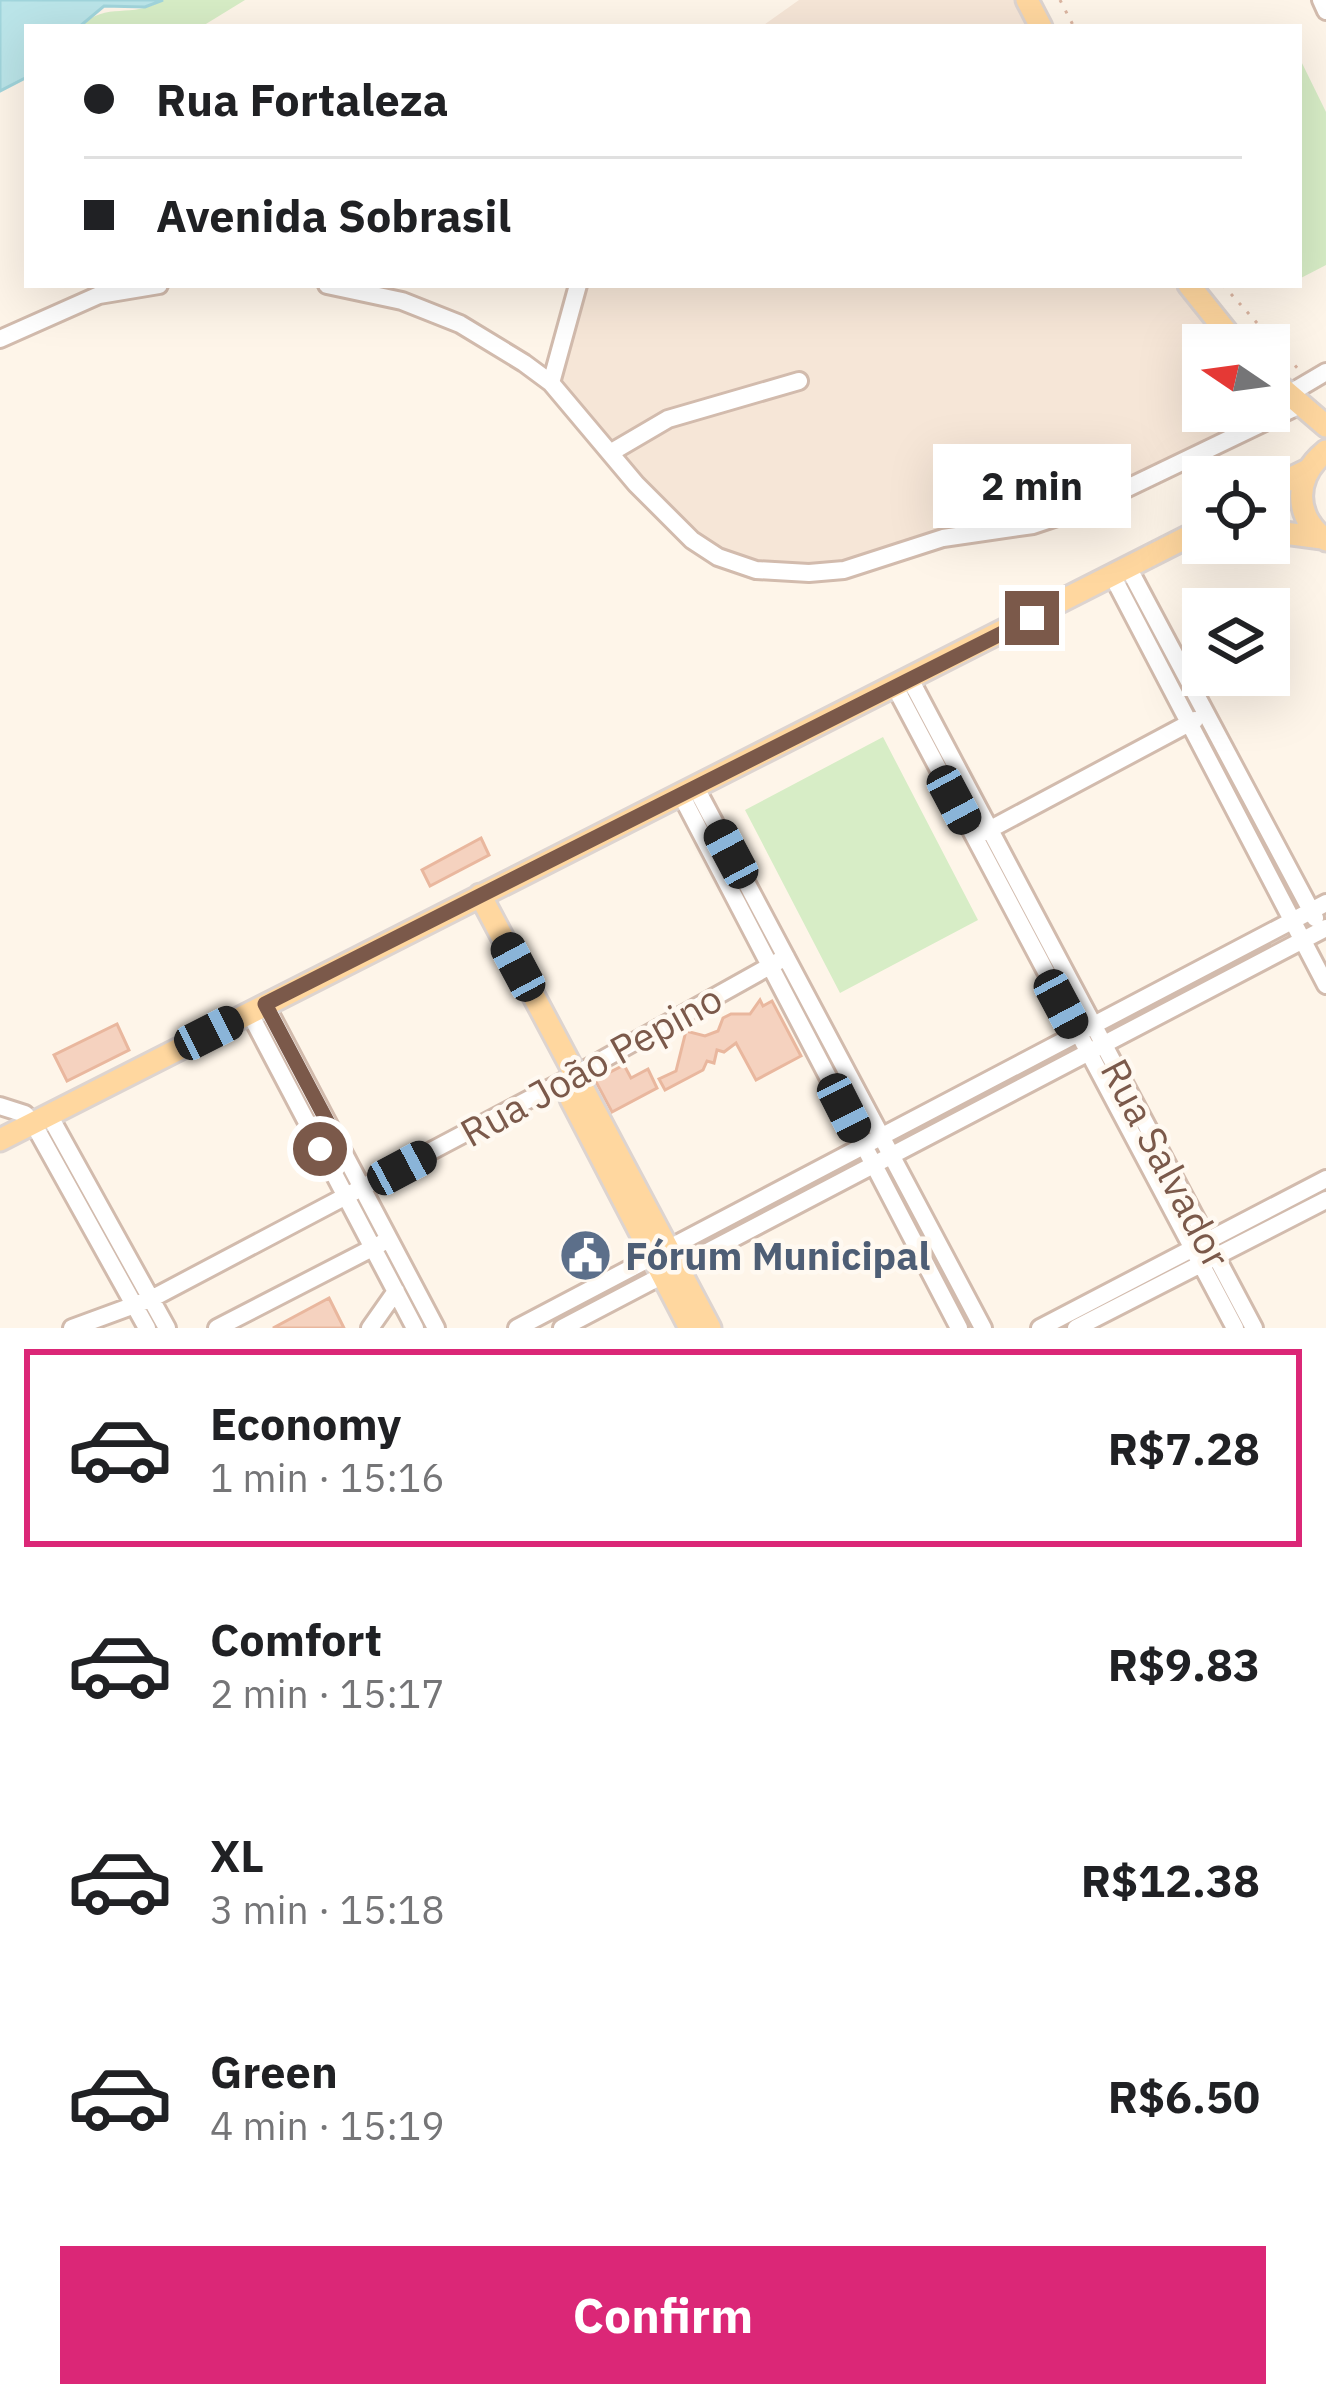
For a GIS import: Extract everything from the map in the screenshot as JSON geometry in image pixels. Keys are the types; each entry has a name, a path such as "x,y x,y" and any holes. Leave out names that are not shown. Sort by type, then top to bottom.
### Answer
{"main road":[{"path":"1191,288 1221,324"},
{"path":"1305,410 1316,461 1301,506 1324,539"},
{"path":"1290,476 1316,461"},
{"path":"1290,534 1324,539"},
{"path":"0,1140 1182,544"},
{"path":"474,898 665,1261 710,1328"},
{"path":"665,1261 690,1328"}],"street":[{"path":"1321,0 1326,11"},
{"path":"0,339 99,295 141,288"},
{"path":"341,288 402,301 460,324 551,383 692,540 756,570 809,573 844,569 943,538 1033,526 1090,506 1305,410 1318,377"},
{"path":"551,383 577,288"},
{"path":"610,453 668,419 799,381"},
{"path":"526,1326 586,1292 744,1231 1181,1002 1324,933 1318,907 1272,839 1206,714 1121,573"},
{"path":"1121,573 1189,723 1326,985"},
{"name":"Rua Salvador","path":"902,683 1054,969 1094,1024 1095,1047 1204,1252 1254,1328"},
{"path":"982,834 1206,714"},
{"path":"688,790 872,1142 873,1165 959,1328"},
{"path":"1255,849 1272,839"},
{"path":"562,1328 596,1310 736,1213 1318,907"},
{"path":"1247,944 1257,964"},
{"name":"Rua João Pepino","path":"72,1328 143,1302 354,1193 778,962"},
{"name":"Rua Salvador","path":"1054,969 1077,1034 1095,1047"},
{"path":"1171,984 1181,1002"},
{"path":"257,1008 422,1322"},
{"path":"1016,1066 1026,1083"},
{"path":"0,1106 41,1119 143,1302 167,1328"},
{"path":"935,1108 946,1126"},
{"path":"872,1142 890,1156 982,1328"},
{"path":"1040,1328 1071,1324 1326,1179"},
{"path":"800,1180 811,1197"},
{"path":"1204,1252 1326,1200"},
{"path":"736,1213 744,1231"},
{"path":"909,1234 927,1224"},
{"path":"381,1244 396,1291 422,1322"},
{"path":"217,1328 381,1244"},
{"name":"Rua Salvador","path":"1204,1252 1235,1328"},
{"path":"941,1294 959,1285"},
{"path":"370,1328 396,1291"},
{"path":"586,1292 596,1310"},
{"path":"143,1302 147,1328"}],"path":[{"path":"1226,288 1318,377"}],"shaded area":[{"path":"799,0 1027,0 1039,24 765,24"},
{"path":"577,288 1191,288 1220,324 1182,324 1182,432 1244,432 1194,456 1182,456 1182,462 1090,506 844,570 756,570 692,540 551,383"}],"green space":[{"path":"163,0 245,0 206,24 83,24 100,14"},
{"path":"1302,63 1326,112 1326,265 1302,277"},
{"path":"883,737 978,920 840,993 745,810"}],"water":[{"path":"0,0 163,0 145,7 104,6 83,24 24,24 24,79 0,91"}],"building":[{"path":"481,838 489,855 430,886 422,870"},
{"path":"760,1000 763,1006 772,1001 801,1056 756,1080 736,1043 724,1052 717,1050 714,1063 707,1061 703,1070 665,1090 659,1079 676,1071 686,1031 705,1036 718,1031 723,1018 750,1014"},
{"path":"117,1024 129,1050 67,1081 54,1055"},
{"path":"624,1065 631,1078 648,1069 657,1088 612,1112 595,1080"},
{"path":"329,1298 344,1328 273,1328"}],"place":[{"name":"Fórum Municipal","path":"586,1255"}],"route":[{"path":"320,1149 337,1140 265,1004 1032,618"}]}
